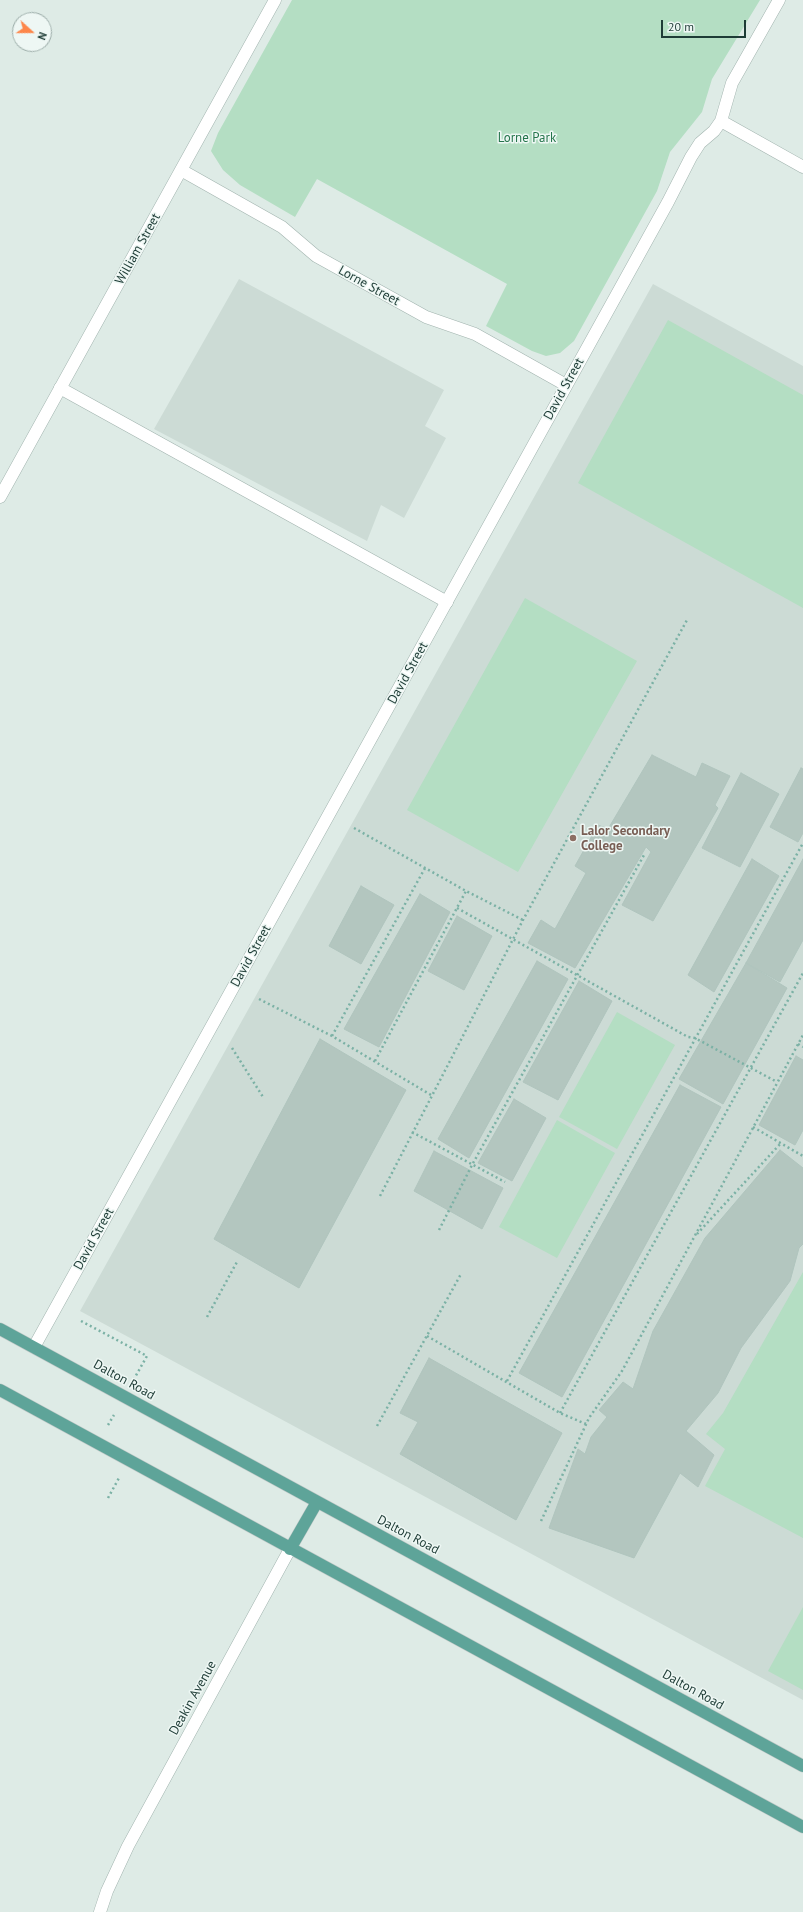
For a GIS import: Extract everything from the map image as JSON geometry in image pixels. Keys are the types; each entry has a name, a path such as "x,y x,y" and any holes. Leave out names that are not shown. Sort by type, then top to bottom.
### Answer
{"main road":[{"name":"Dalton Road","path":"0,1329 803,1766"},
{"path":"0,1390 290,1549 536,1680 803,1827"},
{"name":"Deakin Avenue","path":"290,1549 317,1502"}],"street":[{"name":"William Street","path":"0,497 275,0"},
{"name":"David Street","path":"34,1347 668,202 691,157 700,143 714,132 721,122 732,83 779,0"},
{"path":"721,122 803,167"},
{"name":"Lorne Street","path":"181,170 282,227 316,256 426,317 474,334 566,386"},
{"path":"60,388 447,602"},
{"name":"Deakin Avenue","path":"100,1912 107,1891 128,1846 290,1549"}],"path":[{"path":"380,1196 523,920 687,620"},
{"path":"354,828 466,891 523,920"},
{"path":"507,1381 803,843"},
{"path":"439,1230 472,1165 576,975 644,855"},
{"path":"332,1036 425,868"},
{"path":"375,1060 466,891"},
{"path":"457,908 688,1037 695,1038 777,1082"},
{"path":"560,1413 803,973"},
{"path":"259,999 332,1036 375,1060 431,1095"},
{"path":"541,1521 586,1424 622,1371 803,1035"},
{"path":"798,1044 803,1047"},
{"path":"232,1048 263,1097"},
{"path":"753,1127 803,1156"},
{"path":"412,1132 505,1182"},
{"path":"694,1238 781,1142"},
{"path":"207,1317 238,1260"},
{"path":"377,1426 461,1274"},
{"path":"427,1336 560,1413 586,1424"}],"shaded area":[{"path":"239,279 444,390 425,426 446,438 404,518 381,505 367,541 154,429"},
{"name":"Lalor Secondary College","path":"653,284 803,366 803,1700 80,1311"}],"green space":[{"name":"Lorne Park","path":"292,0 760,0 712,79 702,112 670,152 657,191 574,341 560,353 546,356 532,351 486,326 507,284 317,179 295,217 240,185 223,170 211,151 218,133"},
{"path":"668,320 803,395 803,608 578,483"},
{"path":"525,598 637,661 518,872 407,810"},
{"path":"617,1012 675,1045 617,1149 559,1117"},
{"path":"557,1120 615,1153 557,1258 499,1227"},
{"path":"803,1272 803,1538 705,1486 725,1449 706,1434 723,1413"},
{"path":"803,1607 803,1690 768,1671"}],"building":[{"path":"652,755 696,777 702,763 730,776 715,805 718,808 653,921 622,905 651,852 646,847 575,968 528,943 541,920 555,929 586,873 575,866 598,825 608,829"},
{"path":"801,768 803,769 803,833 798,842 770,827"},
{"path":"741,773 779,794 740,867 702,848"},
{"path":"752,859 779,876 714,992 688,975"},
{"path":"803,859 803,940 780,982 746,963"},
{"path":"361,886 394,905 361,964 329,946"},
{"path":"420,894 450,912 379,1047 344,1029"},
{"path":"457,916 492,936 464,990 428,971"},
{"path":"537,961 568,979 469,1158 438,1139"},
{"path":"746,963 787,988 723,1104 679,1079"},
{"path":"579,981 612,1001 558,1100 523,1082"},
{"path":"320,1039 406,1090 299,1288 214,1239"},
{"path":"796,1056 803,1060 803,1130 795,1145 759,1125"},
{"path":"680,1085 721,1107 562,1397 519,1373"},
{"path":"514,1099 546,1118 512,1181 478,1163"},
{"path":"780,1150 803,1168 803,1244 799,1248 790,1281 741,1348 718,1393 686,1431 714,1455 698,1487 680,1473 634,1558 549,1528 578,1449 585,1454 591,1437 607,1417 599,1410 623,1382 633,1389 653,1331 705,1238"},
{"path":"434,1151 503,1188 482,1229 414,1191"},
{"path":"429,1358 562,1433 516,1520 400,1454 418,1422 400,1413"}],"place":[{"name":"Lalor Secondary College","path":"573,838"}]}
